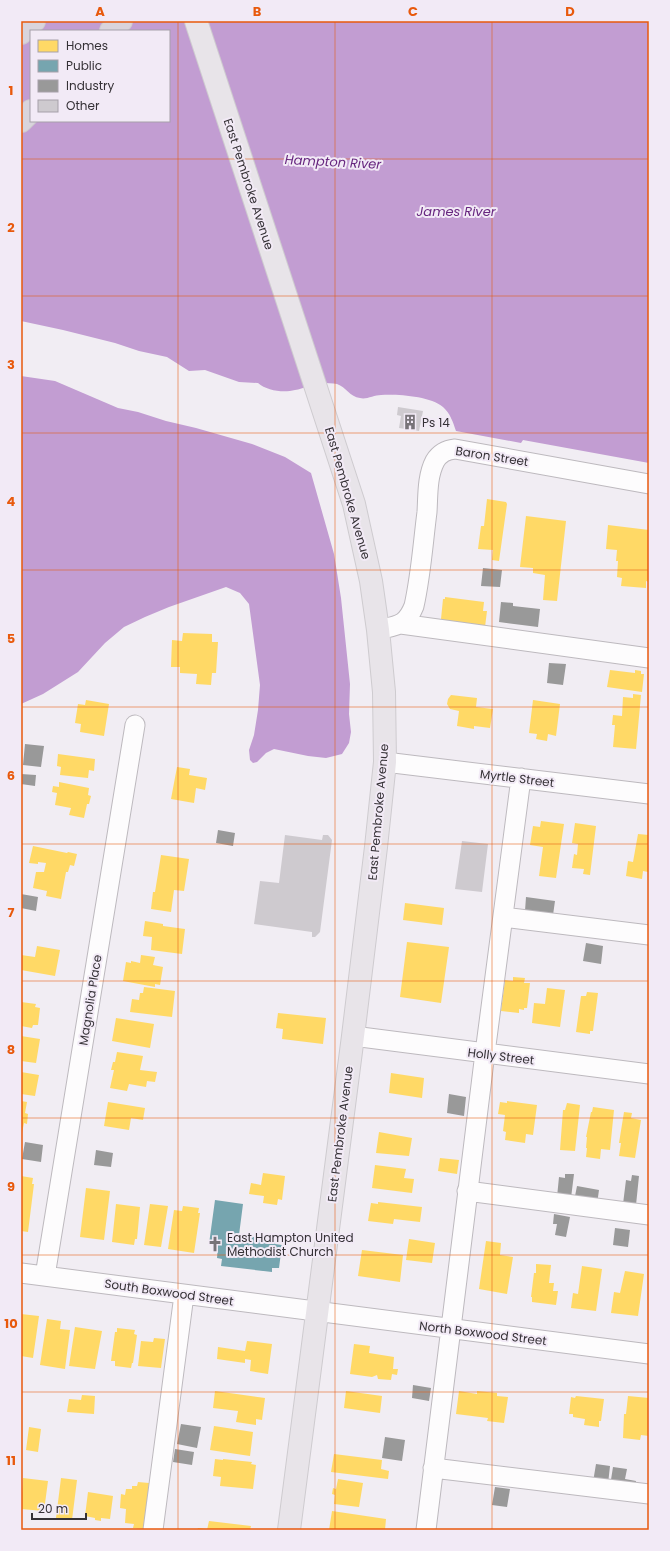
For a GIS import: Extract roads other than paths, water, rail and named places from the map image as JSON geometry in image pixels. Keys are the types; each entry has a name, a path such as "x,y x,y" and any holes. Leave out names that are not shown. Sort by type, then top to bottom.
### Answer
{"highway":[{"path":"21,34 34,21"},
{"path":"112,30 121,21"},
{"path":"21,122 30,113"}],"main road":[{"name":"East Pembroke Avenue","path":"196,21 343,468 363,541 371,581 378,630 384,692 385,762 380,820 289,1530"}],"street":[{"name":"Baron Street","path":"402,624 409,617 414,606 425,531 432,468 436,460 448,449 649,484"},
{"path":"378,630 402,624 649,658"},
{"name":"Magnolia Place","path":"45,1276 135,725"},
{"name":"Myrtle Street","path":"385,762 649,794"},
{"path":"426,1530 484,1053 520,778"},
{"path":"503,917 649,935"},
{"name":"Holly Street","path":"353,1036 649,1074"},
{"path":"468,1191 649,1215"},
{"name":"South Boxwood Street","path":"21,1273 317,1312"},
{"path":"153,1530 184,1295"},
{"name":"North Boxwood Street","path":"317,1312 649,1354"},
{"path":"433,1468 649,1494"}],"water":[{"name":"James River","path":"21,21 649,21 649,463 523,440 521,443 456,431 449,415 443,407 430,400 422,398 404,395 378,395 362,398 353,396 340,385 330,383 319,383 291,391 276,391 266,388 258,383 239,382 205,370 189,371 167,357 139,351 115,343 21,321"},
{"path":"21,376 55,381 118,408 138,412 252,444 285,457 311,473 334,554 341,598 350,684 349,714 351,732 349,743 342,754 326,758 274,749 266,753 257,762 253,763 250,760 249,750 254,735 260,685 249,604 240,593 226,587 169,607 124,627 105,643 78,672 43,694 21,704"}],"place":[{"name":"Ps 14","path":"410,422"},
{"name":"East Hampton United Methodist Church","path":"215,1244"}],"water label":[{"name":"Hampton River","path":"333,162"}]}
